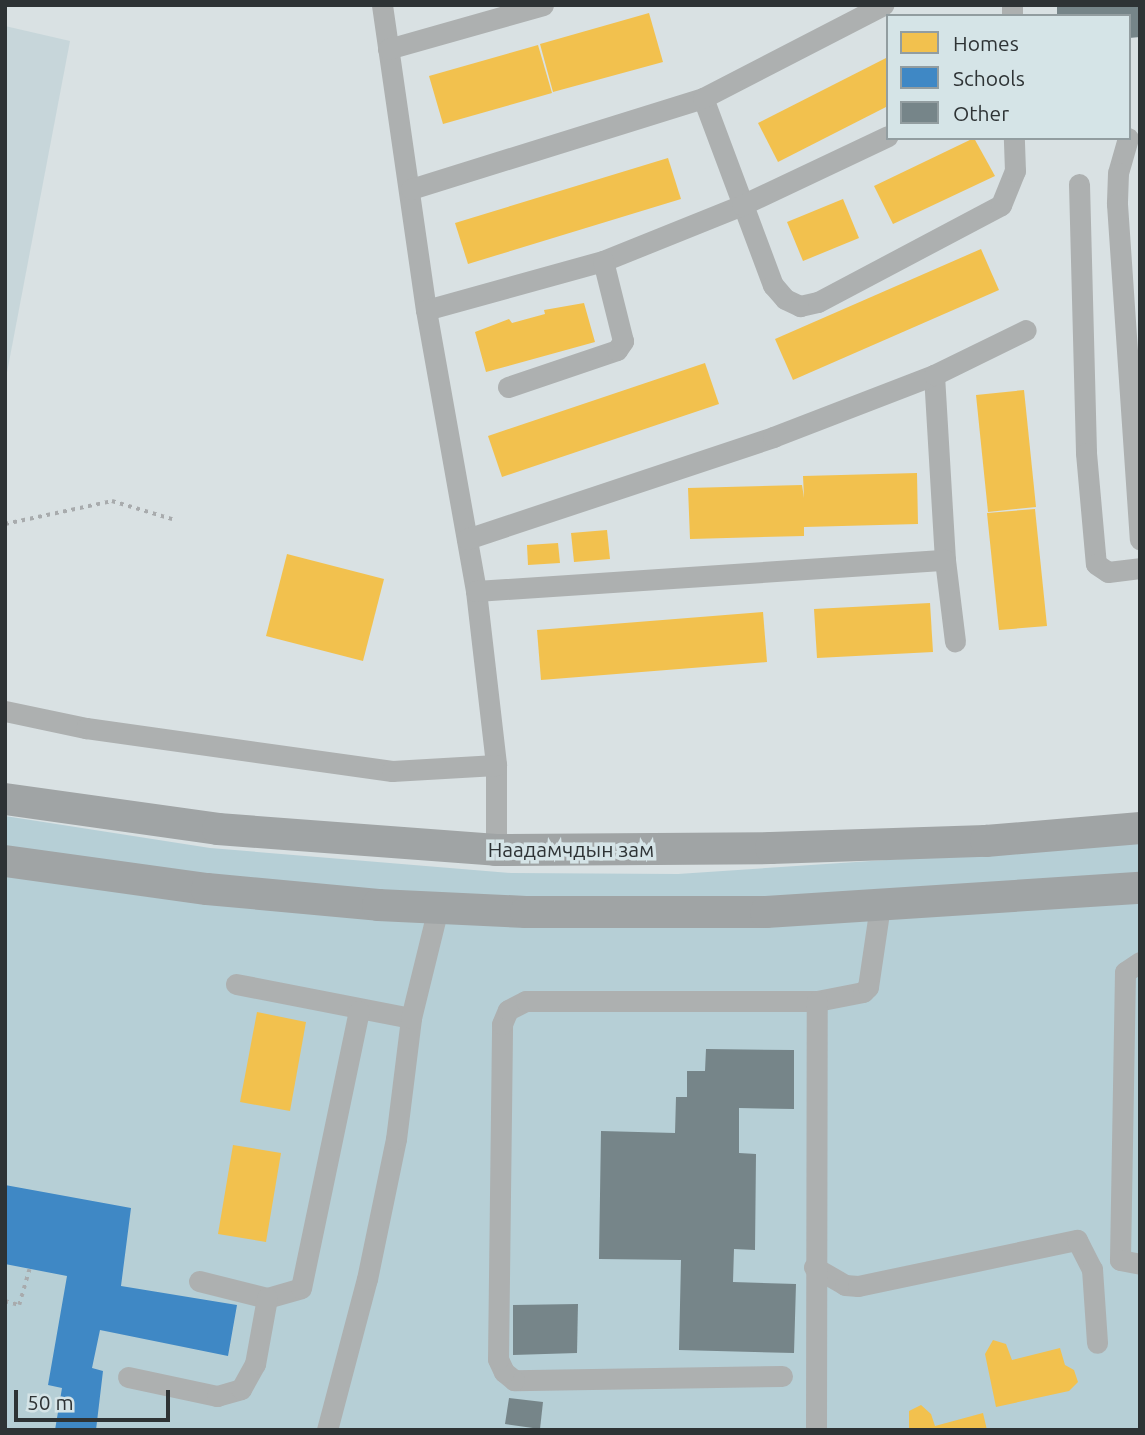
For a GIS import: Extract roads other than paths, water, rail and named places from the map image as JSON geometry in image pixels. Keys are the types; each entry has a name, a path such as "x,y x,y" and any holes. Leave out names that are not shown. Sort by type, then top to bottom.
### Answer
{"highway":[{"name":"Наадамчдын зам","path":"5,799 218,829 496,850 797,848 986,841 1140,828"},
{"path":"5,861 207,889 438,908 766,912 1140,888"}],"street":[{"path":"382,5 411,189 426,310 476,591 496,765 496,850"},
{"path":"388,49 510,10 543,5"},
{"path":"411,189 703,98 883,5"},
{"path":"703,98 773,285 785,299 800,306 818,302 1001,205 1015,172 1014,140"},
{"path":"426,310 603,261 743,205 886,137"},
{"path":"1128,140 1117,186 1131,300 1140,539"},
{"path":"1079,184 1086,453 1096,564 1108,572 1140,568"},
{"path":"508,387 617,350 623,341 603,261"},
{"path":"467,539 773,437 934,375 1026,330"},
{"path":"934,375 945,560 955,641"},
{"path":"476,591 945,560"},
{"path":"5,711 86,728 392,771 496,765"},
{"path":"782,1376 514,1380 504,1372 498,1359 502,1024 508,1010 526,1001 817,1001 869,987 880,906"},
{"path":"327,1430 367,1279 396,1139 411,1018 438,908"},
{"path":"1140,962 1125,972 1132,1057 1120,1260 1140,1264"},
{"path":"236,984 359,1012 411,1018"},
{"path":"816,1430 814,1267 817,1001"},
{"path":"199,1280 267,1298 301,1288 359,1012"},
{"path":"814,1267 845,1285 858,1286 1077,1240 1092,1269 1097,1343"},
{"path":"128,1377 217,1396 241,1389 256,1364 267,1298"}]}
